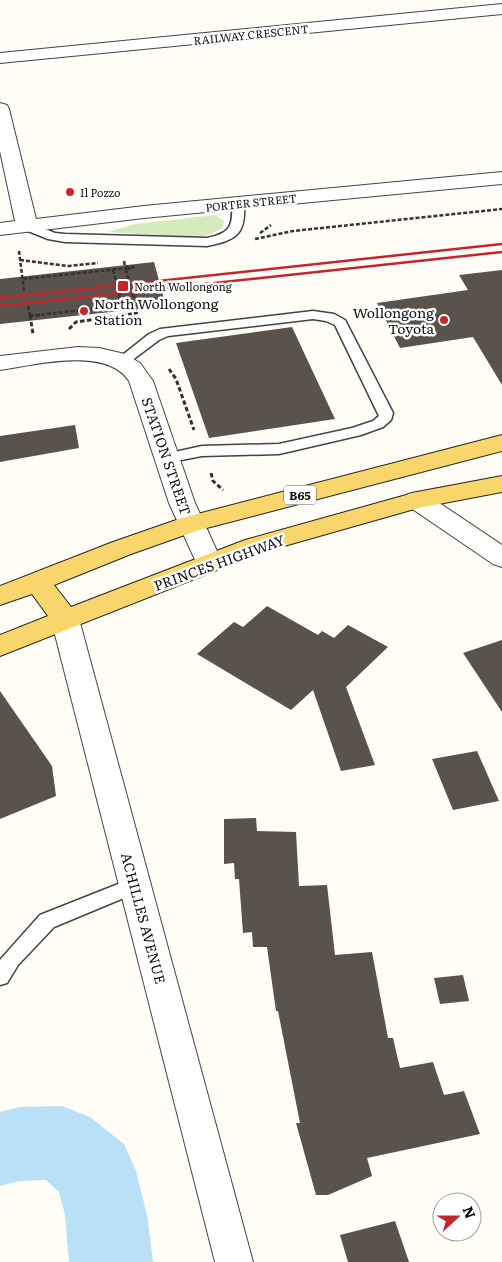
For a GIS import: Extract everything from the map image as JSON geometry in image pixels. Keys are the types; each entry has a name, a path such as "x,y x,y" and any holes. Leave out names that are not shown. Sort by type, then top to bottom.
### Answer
{"main road":[{"name":"B65","path":"0,596 122,548 191,524 502,443"},
{"name":"PRINCES HIGHWAY","path":"0,646 209,562 254,546 417,500 502,484"},
{"name":"ACHILLES AVENUE","path":"37,582 65,619"}],"street":[{"name":"RAILWAY CRESCENT","path":"0,58 502,9"},
{"path":"0,109 27,226"},
{"name":"PORTER STREET","path":"0,229 238,203 502,178"},
{"path":"0,364 82,354 99,355 119,360"},
{"name":"STATION STREET","path":"119,360 132,367 139,376 166,458 191,524 209,562"},
{"path":"417,500 502,558"},
{"name":"ACHILLES AVENUE","path":"65,619 234,1262"}],"lane":[{"path":"27,226 52,236 79,239 207,242 227,237 234,232 239,222 238,203"},
{"path":"119,360 165,332 313,315 329,316 340,323 386,413 386,417 382,421 356,432 279,449 202,451 166,458"},
{"path":"0,977 11,959 47,921 136,885"}],"path":[{"path":"254,239 262,230 277,224"},
{"path":"19,251 24,290"},
{"path":"20,260 68,266 105,262"},
{"path":"124,260 126,267 137,267"},
{"path":"23,279 137,267"},
{"path":"128,279 126,270 137,267"},
{"path":"113,270 122,305"},
{"path":"132,294 135,303 146,303"},
{"path":"29,316 146,303"},
{"path":"76,322 137,313 134,306 146,303"},
{"path":"28,306 33,336"}],"green space":[{"path":"215,215 224,221 223,227 212,234 193,238 108,232 135,224"}],"building":[{"path":"154,262 166,306 0,324 0,279"},
{"name":"Wollongong Toyota","path":"502,270 502,385 473,337 400,348 377,303 468,290 459,275"},
{"path":"292,327 335,419 209,438 176,343"},
{"path":"75,425 79,448 0,462 0,436"},
{"path":"267,606 318,635 322,631 334,638 348,625 388,647 346,687 375,765 341,771 313,690 291,710 197,654 234,622 243,627"},
{"path":"502,640 502,712 463,653"},
{"path":"0,691 52,766 56,796 0,819"},
{"path":"477,751 499,801 453,810 432,759"},
{"path":"256,818 257,831 296,832 299,886 327,885 335,955 372,952 388,1038 393,1038 400,1068 433,1062 444,1095 464,1091 480,1134 367,1158 372,1176 328,1195 316,1195 296,1123 300,1123 278,1011 276,1011 267,947 253,947 252,932 243,933 239,879 235,879 234,863 224,864 224,819"},
{"path":"463,975 469,1001 440,1004 434,978"},
{"path":"395,1221 409,1262 348,1262 340,1235"}],"waterway":[{"path":"0,1149 19,1144 62,1143 95,1171 106,1215 111,1262"}],"railway":[{"path":"0,298 502,244"},
{"path":"0,306 502,252"}],"place":[{"name":"Il Pozzo","path":"70,192"},
{"name":"North Wollongong","path":"123,286"},
{"name":"North Wollongong Station","path":"84,311"},
{"name":"Wollongong Toyota","path":"444,320"}]}
